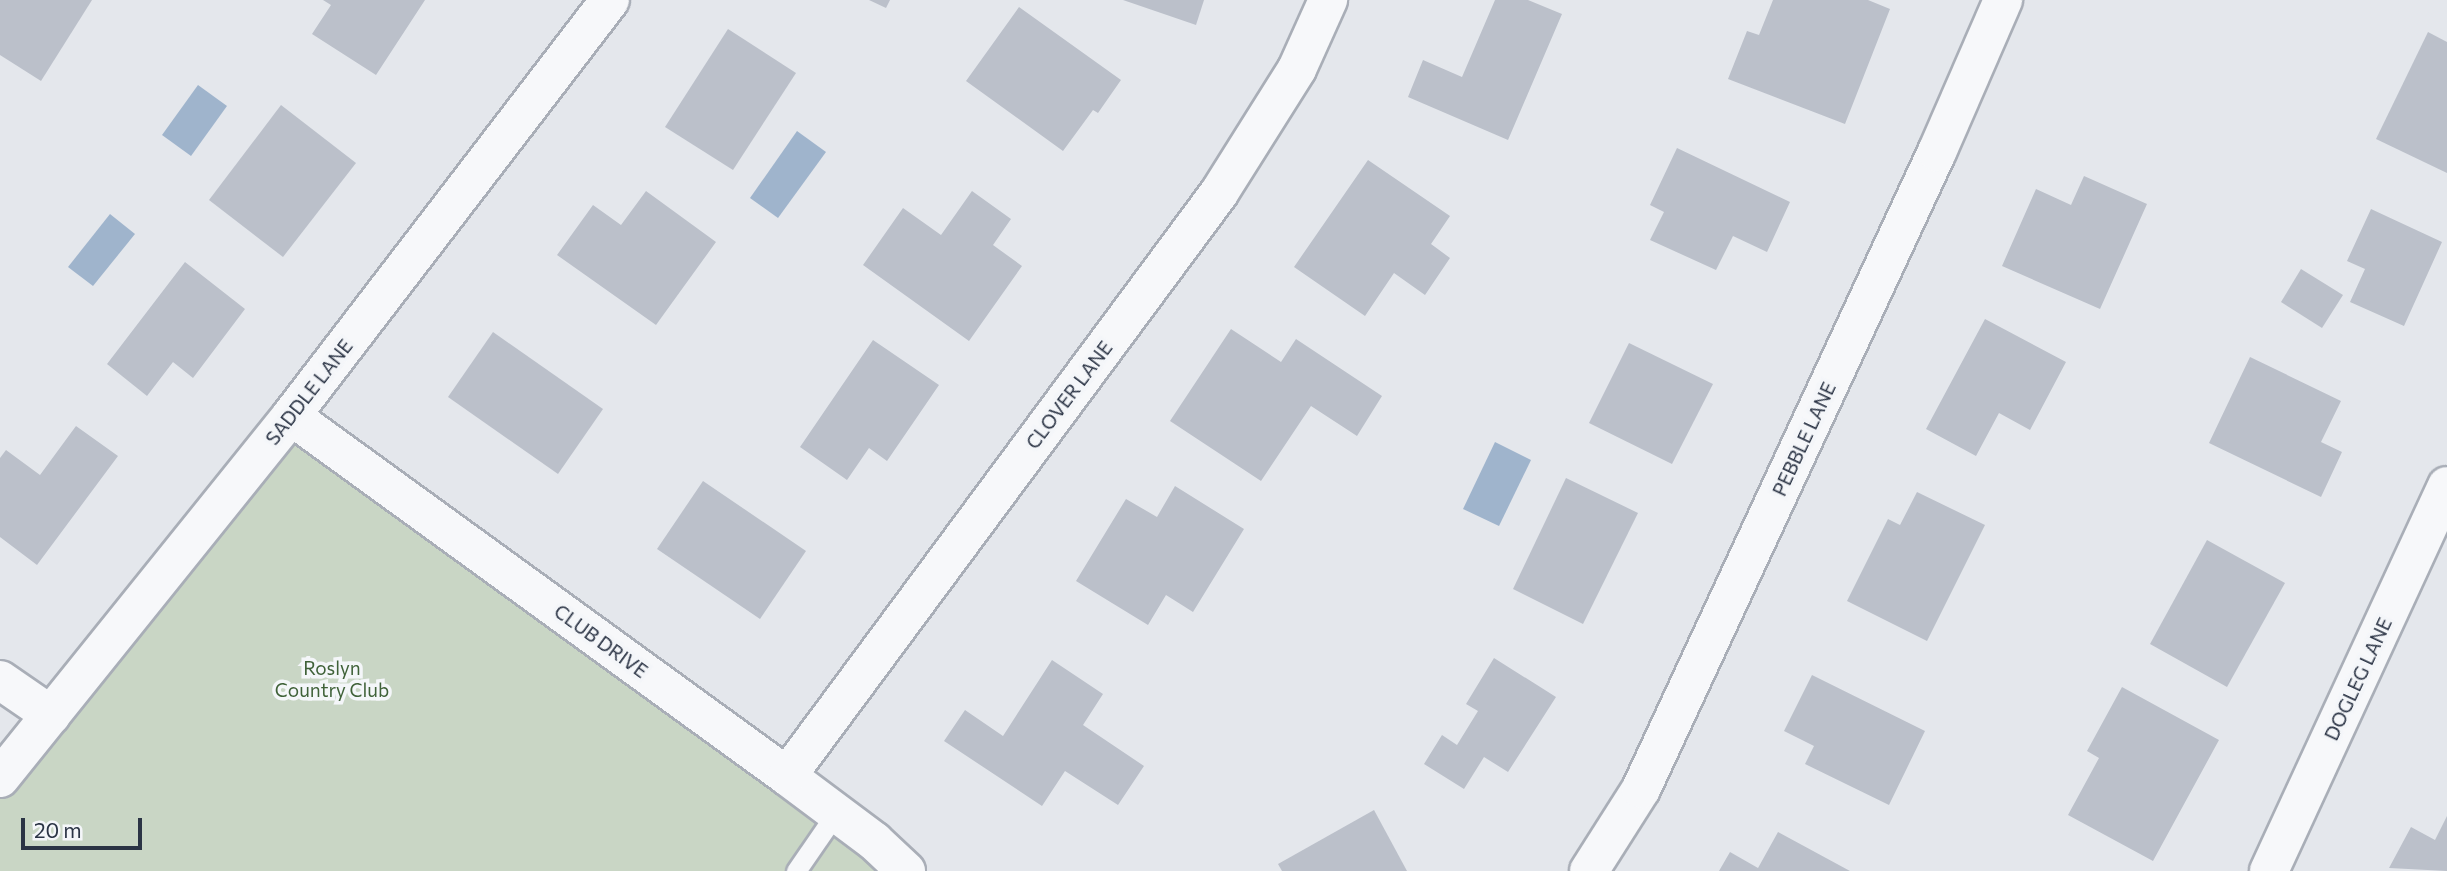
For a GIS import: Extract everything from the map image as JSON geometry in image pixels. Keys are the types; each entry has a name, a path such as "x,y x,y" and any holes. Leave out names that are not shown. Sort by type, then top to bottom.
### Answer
{"street":[{"name":"SADDLE LANE","path":"0,778 291,416 610,0"},
{"name":"CLOVER LANE","path":"787,776 1219,193 1297,69 1328,0"},
{"name":"PEBBLE LANE","path":"1589,871 1641,789 1937,152 2003,0"},
{"name":"CLUB DRIVE","path":"291,416 787,776 906,871"},
{"name":"DOGLEG LANE","path":"2269,871 2447,486"},
{"path":"0,680 51,715"}],"lane":[{"path":"796,871 836,813"}],"green space":[{"name":"Roslyn Country Club","path":"298,415 906,871 0,871 0,784"}],"water":[{"path":"198,85 227,106 191,156 162,135"},
{"path":"797,131 826,152 778,218 750,198"},
{"path":"110,214 135,234 93,286 68,267"},
{"path":"1495,442 1531,460 1499,526 1463,509"}],"building":[{"path":"0,0 92,0 41,81 0,55"},
{"path":"323,0 425,0 376,75 312,34 331,5"},
{"path":"869,0 890,0 886,8"},
{"path":"1123,0 1204,0 1196,25"},
{"path":"1495,0 1528,0 1562,14 1508,140 1408,97 1423,60 1462,77"},
{"path":"1773,0 1868,0 1890,9 1845,124 1728,79 1747,31 1759,35"},
{"path":"1019,7 1121,80 1098,113 1093,110 1063,151 966,81"},
{"path":"728,29 796,73 733,170 665,127"},
{"path":"2428,32 2447,42 2447,173 2376,139"},
{"path":"281,105 356,163 283,257 209,200"},
{"path":"1677,148 1790,202 1767,252 1733,236 1716,270 1650,240 1664,212 1650,205"},
{"path":"1368,160 1450,216 1431,244 1450,258 1425,295 1394,273 1365,316 1294,267"},
{"path":"2084,176 2147,204 2100,309 2002,266 2036,189 2071,205"},
{"path":"646,191 716,242 656,325 557,255 593,205 621,225"},
{"path":"972,191 1011,219 993,245 1022,266 969,341 863,265 903,208 941,235"},
{"path":"2371,209 2442,242 2404,326 2350,302 2365,269 2347,261"},
{"path":"185,262 245,309 193,378 173,362 147,396 107,364"},
{"path":"2301,269 2343,295 2322,328 2281,302"},
{"path":"1985,319 2066,362 2030,430 1999,413 1976,456 1926,429"},
{"path":"1231,329 1281,362 1296,339 1382,396 1357,436 1311,406 1261,481 1170,421"},
{"path":"493,332 603,409 558,474 448,397"},
{"path":"873,340 939,385 887,461 869,448 847,480 800,447"},
{"path":"1629,343 1713,384 1672,464 1589,423"},
{"path":"2250,357 2341,401 2321,442 2342,452 2321,497 2209,443"},
{"path":"76,426 118,456 37,565 0,537 0,458 6,450 40,475"},
{"path":"1566,478 1638,513 1583,624 1513,589"},
{"path":"703,481 806,551 760,619 657,549"},
{"path":"1175,486 1244,529 1193,612 1166,595 1148,625 1076,581 1126,499 1157,517"},
{"path":"1917,492 1985,525 1927,641 1847,601 1888,519 1900,525"},
{"path":"2207,540 2285,583 2227,687 2150,644"},
{"path":"1494,658 1556,697 1508,772 1484,757 1464,789 1424,764 1442,735 1457,745 1478,711 1466,704"},
{"path":"1052,660 1103,694 1083,725 1144,766 1118,805 1065,771 1042,806 944,741 965,710 1003,736"},
{"path":"1812,675 1925,731 1889,805 1805,764 1814,746 1784,731"},
{"path":"2122,687 2219,740 2153,861 2068,815 2099,758 2087,751"},
{"path":"1374,810 1407,871 1282,871 1278,864"},
{"path":"2447,816 2447,871 2389,868 2411,827 2435,840"},
{"path":"1778,832 1850,871 1719,871 1730,852 1758,868"}]}
